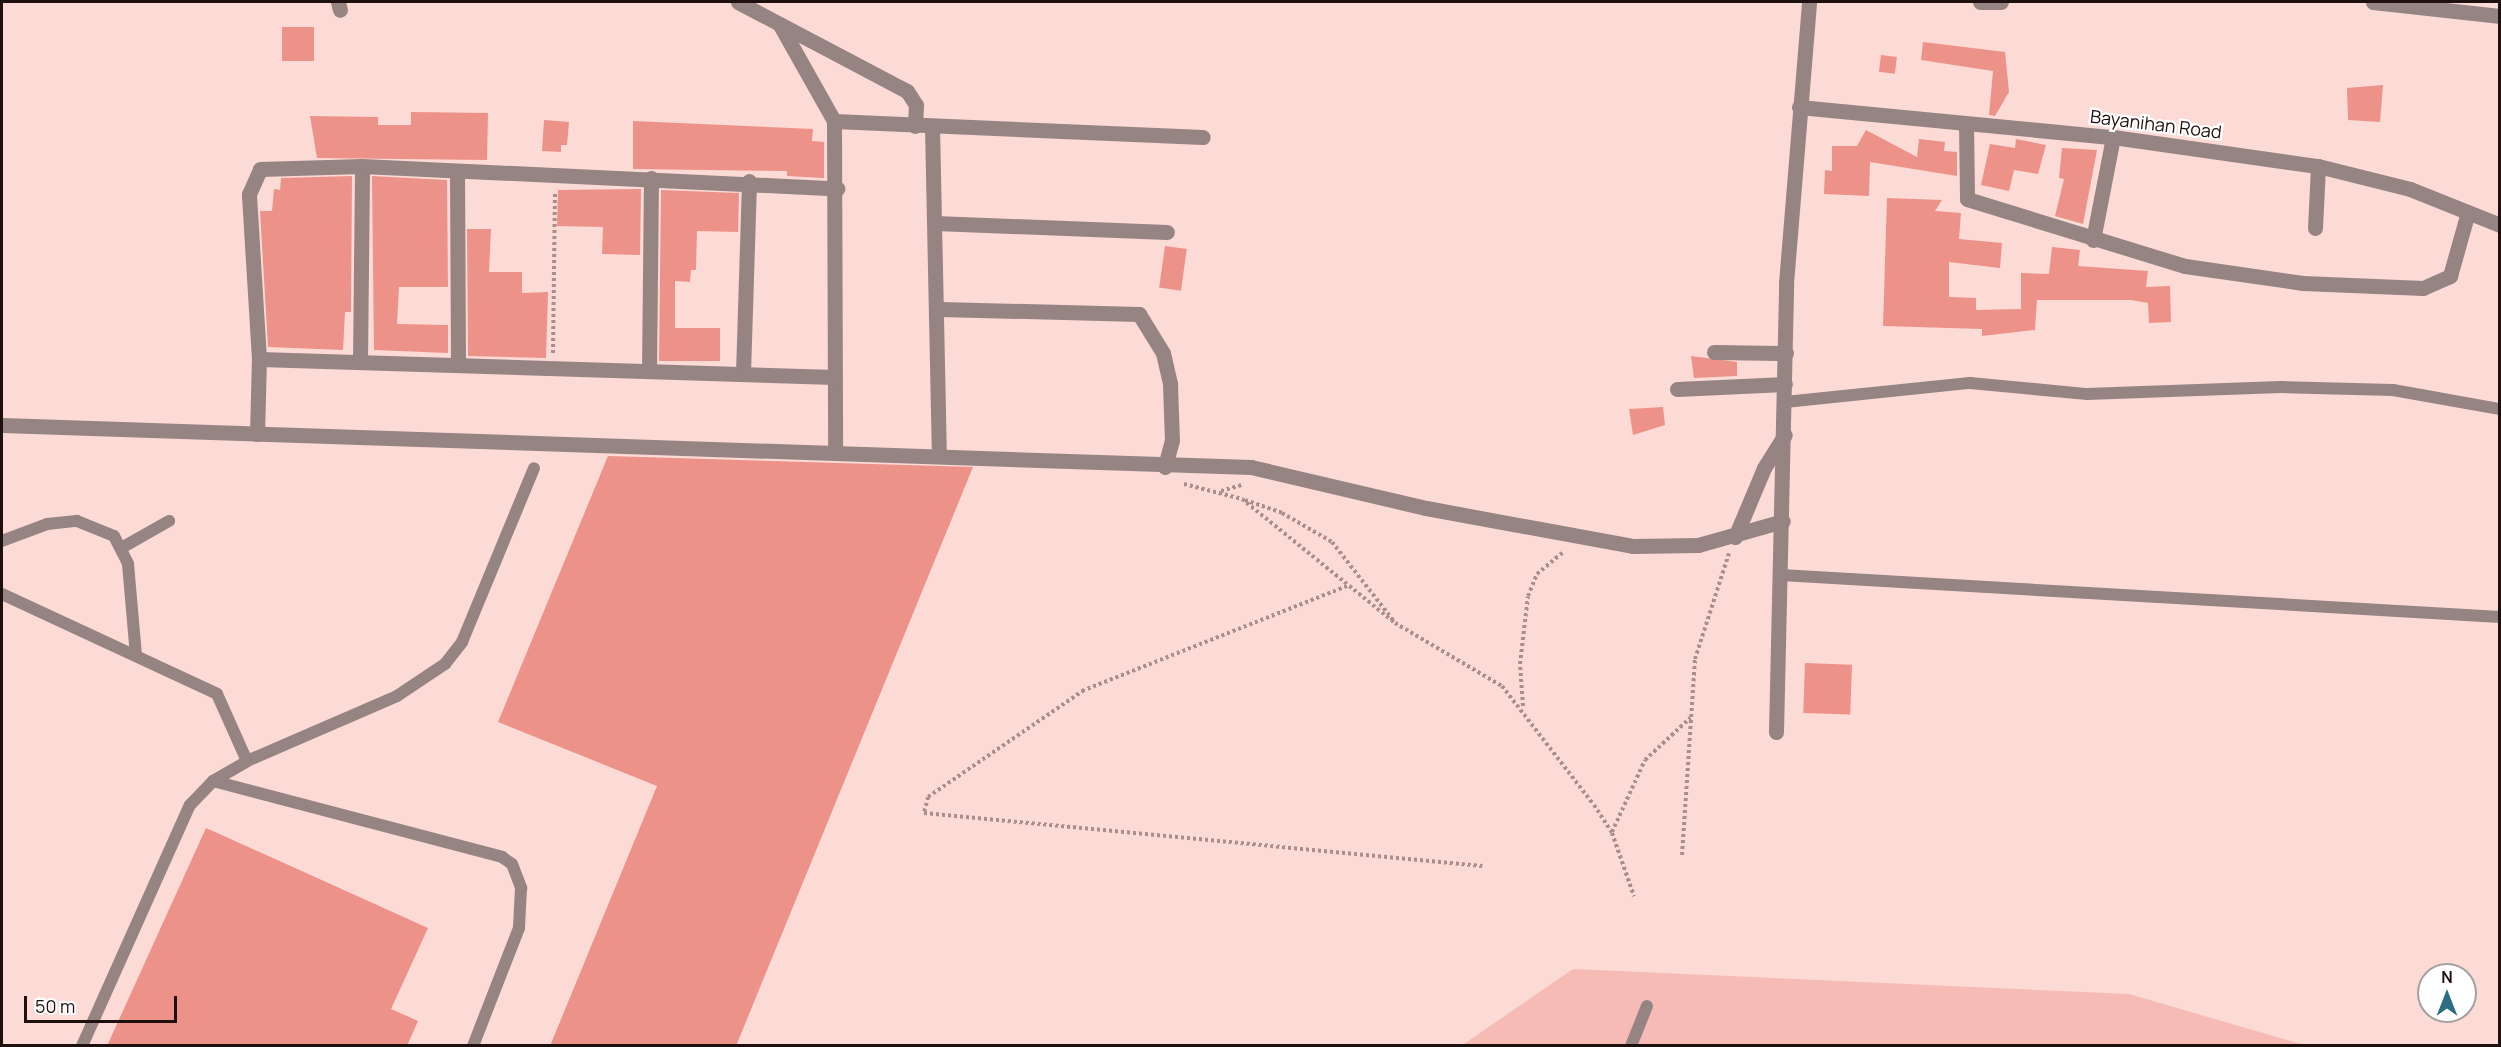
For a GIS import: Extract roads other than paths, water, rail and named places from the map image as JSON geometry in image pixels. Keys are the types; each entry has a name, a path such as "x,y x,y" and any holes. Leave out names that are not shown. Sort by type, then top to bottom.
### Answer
{"street":[{"path":"738,2 907,91 916,105 915,126"},
{"path":"1776,732 1786,353 1799,107 1809,2"},
{"path":"1980,2 2001,2"},
{"path":"2373,2 2428,4 2499,16"},
{"path":"780,25 834,121 837,188 836,450"},
{"name":"Bayanihan Road","path":"1799,107 2113,137 2318,166 2410,189 2499,225"},
{"path":"834,121 1203,137"},
{"path":"1966,124 1967,199 2093,240 2186,266 2259,278 2423,288 2450,276 2468,212"},
{"path":"932,126 939,309 939,455"},
{"path":"2093,240 2113,137"},
{"path":"257,434 259,359 249,194 253,176 279,166 362,165 837,188"},
{"path":"360,362 362,165"},
{"path":"2315,228 2318,166"},
{"path":"457,171 458,365"},
{"path":"649,370 651,178"},
{"path":"743,374 749,182"},
{"path":"936,223 1167,232"},
{"path":"939,309 1138,314 1160,346 1170,384 1172,432 1165,466"},
{"path":"1714,352 1786,353"},
{"path":"259,359 553,370 649,370 835,377"},
{"path":"1677,389 1785,384"},
{"path":"2,425 836,450 1283,472 1587,539 1666,548 1736,537 1783,521"},
{"path":"1736,537 1764,468 1785,435"}],"lane":[{"path":"1785,402 1970,383 2087,393 2281,387 2392,390 2499,409"},
{"path":"81,1046 182,818 213,781 247,761 397,696 445,664 462,642 534,468"},
{"path":"2,541 47,524 77,521 98,527 123,547 135,656"},
{"path":"123,547 169,521"},
{"path":"1781,575 2499,617"},
{"path":"2,594 218,694 247,761"},
{"path":"213,781 502,857 512,864 520,888 519,928 473,1046"},
{"path":"1631,1046 1647,1006"}]}
